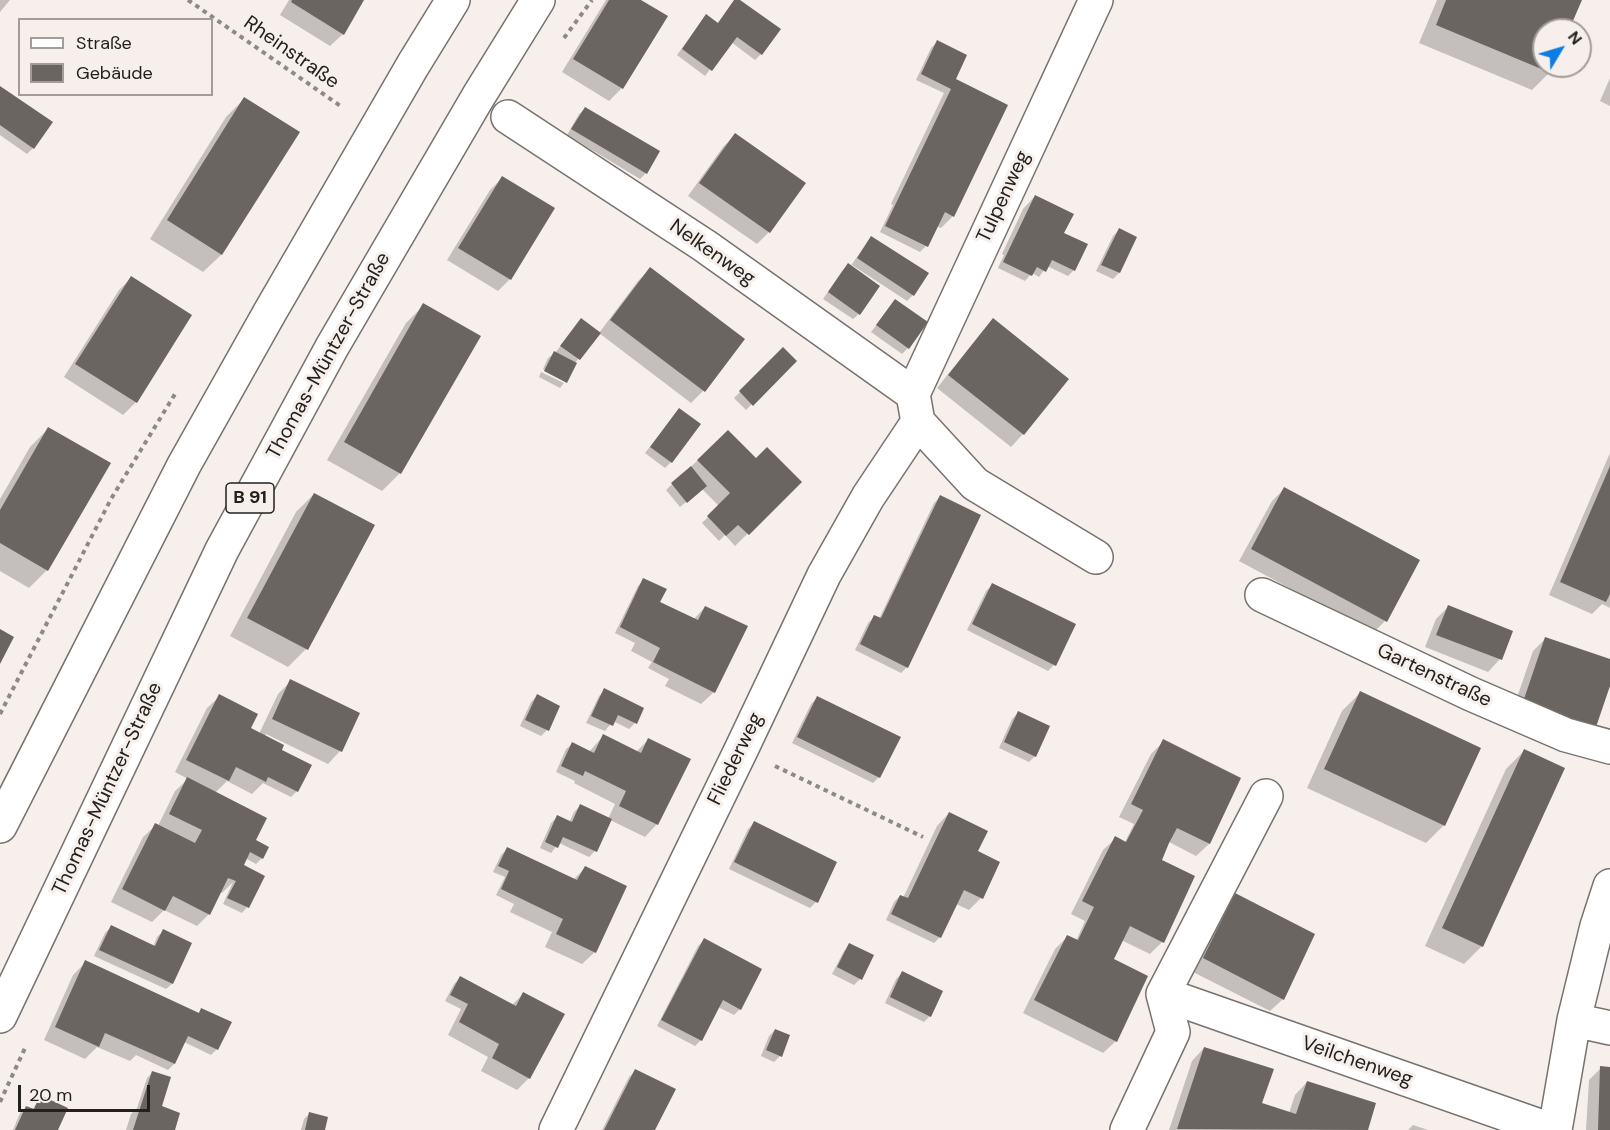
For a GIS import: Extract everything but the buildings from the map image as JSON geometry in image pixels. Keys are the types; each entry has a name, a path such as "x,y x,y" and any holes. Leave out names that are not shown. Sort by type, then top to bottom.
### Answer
{"street":[{"path":"0,825 184,465 305,250 413,64 453,0"},
{"name":"Thomas-Müntzer-Straße","path":"0,1016 222,550 332,347 478,97 538,0"},
{"name":"Tulpenweg","path":"916,408 1096,0"},
{"name":"Nelkenweg","path":"508,117 705,246 916,408 975,484 1096,557"},
{"name":"Fliederweg","path":"556,1130 824,575 916,408"},
{"name":"Gartenstraße","path":"1262,595 1471,694 1566,735 1610,747"},
{"path":"1127,1130 1173,1032 1163,994 1266,796"},
{"path":"1553,1130 1574,1020 1596,926 1610,886"},
{"name":"Veilchenweg","path":"1163,994 1553,1130"},
{"path":"1574,1020 1610,1028"}],"path":[{"name":"Rheinstraße","path":"188,0 348,111"},
{"path":"559,45 592,0"},
{"path":"741,750 923,837"},
{"path":"0,1102 30,1037"}]}
